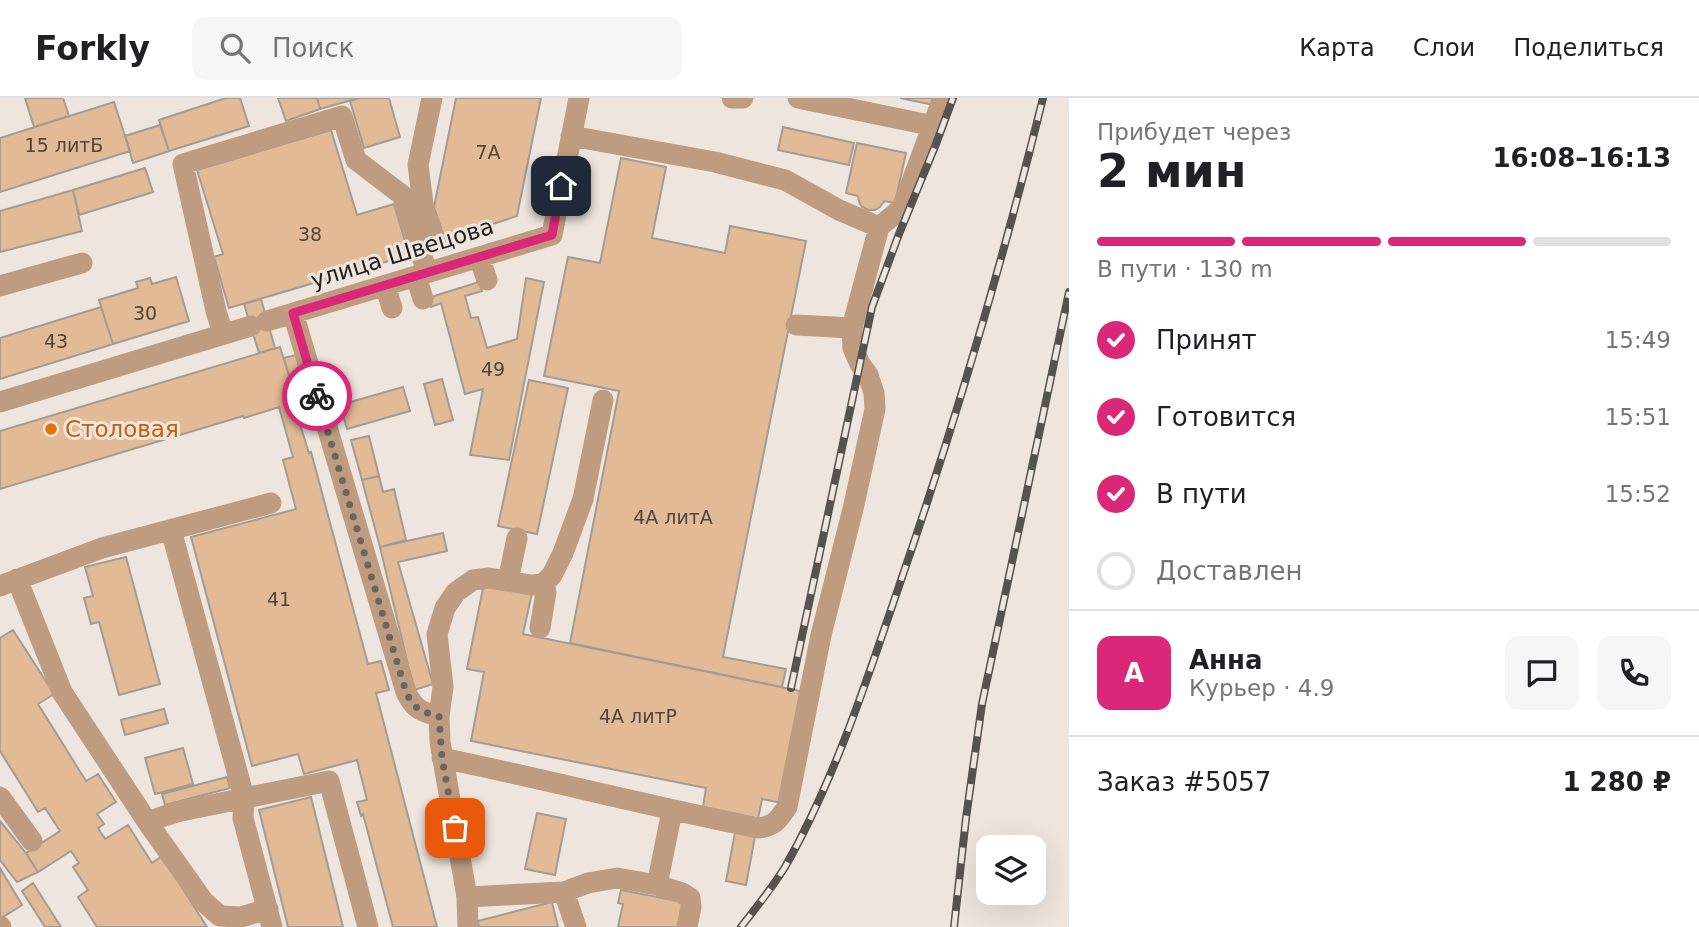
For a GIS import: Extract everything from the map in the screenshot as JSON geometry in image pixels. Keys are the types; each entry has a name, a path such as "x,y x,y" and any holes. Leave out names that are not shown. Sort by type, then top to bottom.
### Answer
{"street":[{"path":"432,98 418,165 424,211 436,242"},
{"path":"579,98 571,136 715,162 785,180 839,210 879,227"},
{"path":"732,98 743,98"},
{"path":"798,98 934,126"},
{"path":"442,758 671,811 759,828 770,827 779,819 787,807 821,635 875,409 869,375 860,364 853,348 852,328 879,227 902,208 943,98"},
{"path":"223,334 183,164 342,116 356,160 402,195 422,274 423,299"},
{"name":"улица Швецова","path":"0,402 552,235 571,136"},
{"path":"479,257 486,280"},
{"path":"0,286 82,263"},
{"path":"385,285 392,308"},
{"path":"293,313 406,692 412,704 424,713 439,716"},
{"path":"796,324 852,328"},
{"path":"468,927 467,897 442,758 439,716 443,688 438,634 445,608 456,592 472,580 489,578 531,585 543,584 552,575 583,499 603,400"},
{"path":"171,530 244,797 243,818 270,918 220,916 204,902 148,823 62,692 9,582 102,548 271,503"},
{"path":"508,581 517,538"},
{"path":"540,628 546,592 543,584"},
{"path":"148,823 181,811 329,781 368,927"},
{"path":"0,797 32,841"},
{"path":"657,884 671,811"},
{"path":"467,897 564,892 588,883 617,878 657,884 690,898 687,927"},
{"path":"564,892 576,927"}],"building":[{"path":"25,98 63,98 69,116 34,127"},
{"path":"226,98 240,98 249,126 169,151 159,120"},
{"path":"278,98 317,98 320,109 286,121"},
{"path":"317,98 359,98 320,109"},
{"path":"359,98 389,98 400,137 364,148 350,101"},
{"path":"456,98 541,98 517,216 445,240 434,207"},
{"path":"900,98 935,98 934,105"},
{"path":"114,102 130,151 0,192 0,138"},
{"path":"160,125 169,151 133,163 125,136"},
{"path":"783,127 854,143 849,165 778,150"},
{"path":"331,130 357,215 394,204 409,255 229,308 214,257 223,254 197,170"},
{"path":"857,143 906,153 895,203 884,201 875,210 868,210 862,207 858,196 846,193"},
{"path":"621,158 666,167 652,238 725,253 730,226 806,241 723,657 786,669 782,687 570,643 619,391 544,376 568,257 600,263"},
{"path":"145,168 153,192 79,215 73,190"},
{"path":"73,190 82,231 0,252 0,211"},
{"path":"176,277 189,321 113,344 99,300 138,288 136,282 150,278 152,284"},
{"path":"526,278 544,282 509,460 470,455 483,389 465,394 441,303 431,307 428,298 479,282 482,291 465,296 471,318 478,317 487,348 517,339"},
{"path":"261,299 275,348 259,353 244,304"},
{"path":"101,307 113,344 0,379 0,338"},
{"path":"280,347 297,401 293,402 309,453 311,452 368,664 381,661 389,690 376,693 437,927 393,927 363,814 361,816 357,802 367,800 357,760 304,774 298,754 252,766 191,537 296,509 283,460 293,457 279,407 0,489 0,431"},
{"path":"296,355 302,376 290,379 284,358"},
{"path":"442,379 453,420 435,425 424,384"},
{"path":"529,380 568,388 537,534 498,526"},
{"path":"403,387 410,411 347,429 340,405"},
{"path":"369,436 379,476 362,480 351,440"},
{"path":"379,476 383,492 394,489 406,540 380,547 362,480"},
{"path":"443,533 447,551 398,562 433,684 414,690 380,547"},
{"path":"126,557 160,684 119,695 99,622 91,624 84,598 93,596 85,567"},
{"path":"484,583 532,593 523,634 805,692 782,803 762,799 758,819 703,807 706,788 471,741 484,672 467,669"},
{"path":"13,630 54,694 38,704 86,781 98,774 116,802 97,814 104,824 98,828 105,839 128,825 152,863 162,856 207,927 97,927 78,897 88,890 73,867 79,863 71,851 38,872 26,853 60,831 45,808 38,812 0,751 0,638"},
{"path":"164,709 168,723 125,735 121,720"},
{"path":"183,748 193,784 155,794 145,758"},
{"path":"227,777 230,788 165,805 162,794"},
{"path":"311,797 343,927 288,927 259,810"},
{"path":"537,813 566,819 555,875 525,869"},
{"path":"0,821 38,872 17,882 0,860"},
{"path":"736,827 756,831 746,885 726,881"},
{"path":"0,868 22,905 0,919"},
{"path":"33,883 61,927 45,927 22,891"},
{"path":"621,890 683,902 678,927 618,927 623,904 618,903"},
{"path":"552,902 558,927 479,927 478,921"}],"railway":[{"path":"791,688 872,307 953,98"},
{"path":"741,927 780,875 802,835 861,697 957,409 994,285 1043,98"},
{"path":"954,927 982,704 1069,292"}],"way so far":[{"path":"317,396 406,692 412,704 424,713 439,716 442,758 455,828"}],"place":[{"name":"Столовая","path":"51,429"}],"route":[{"path":"317,396 293,313 552,235 561,186"}]}
